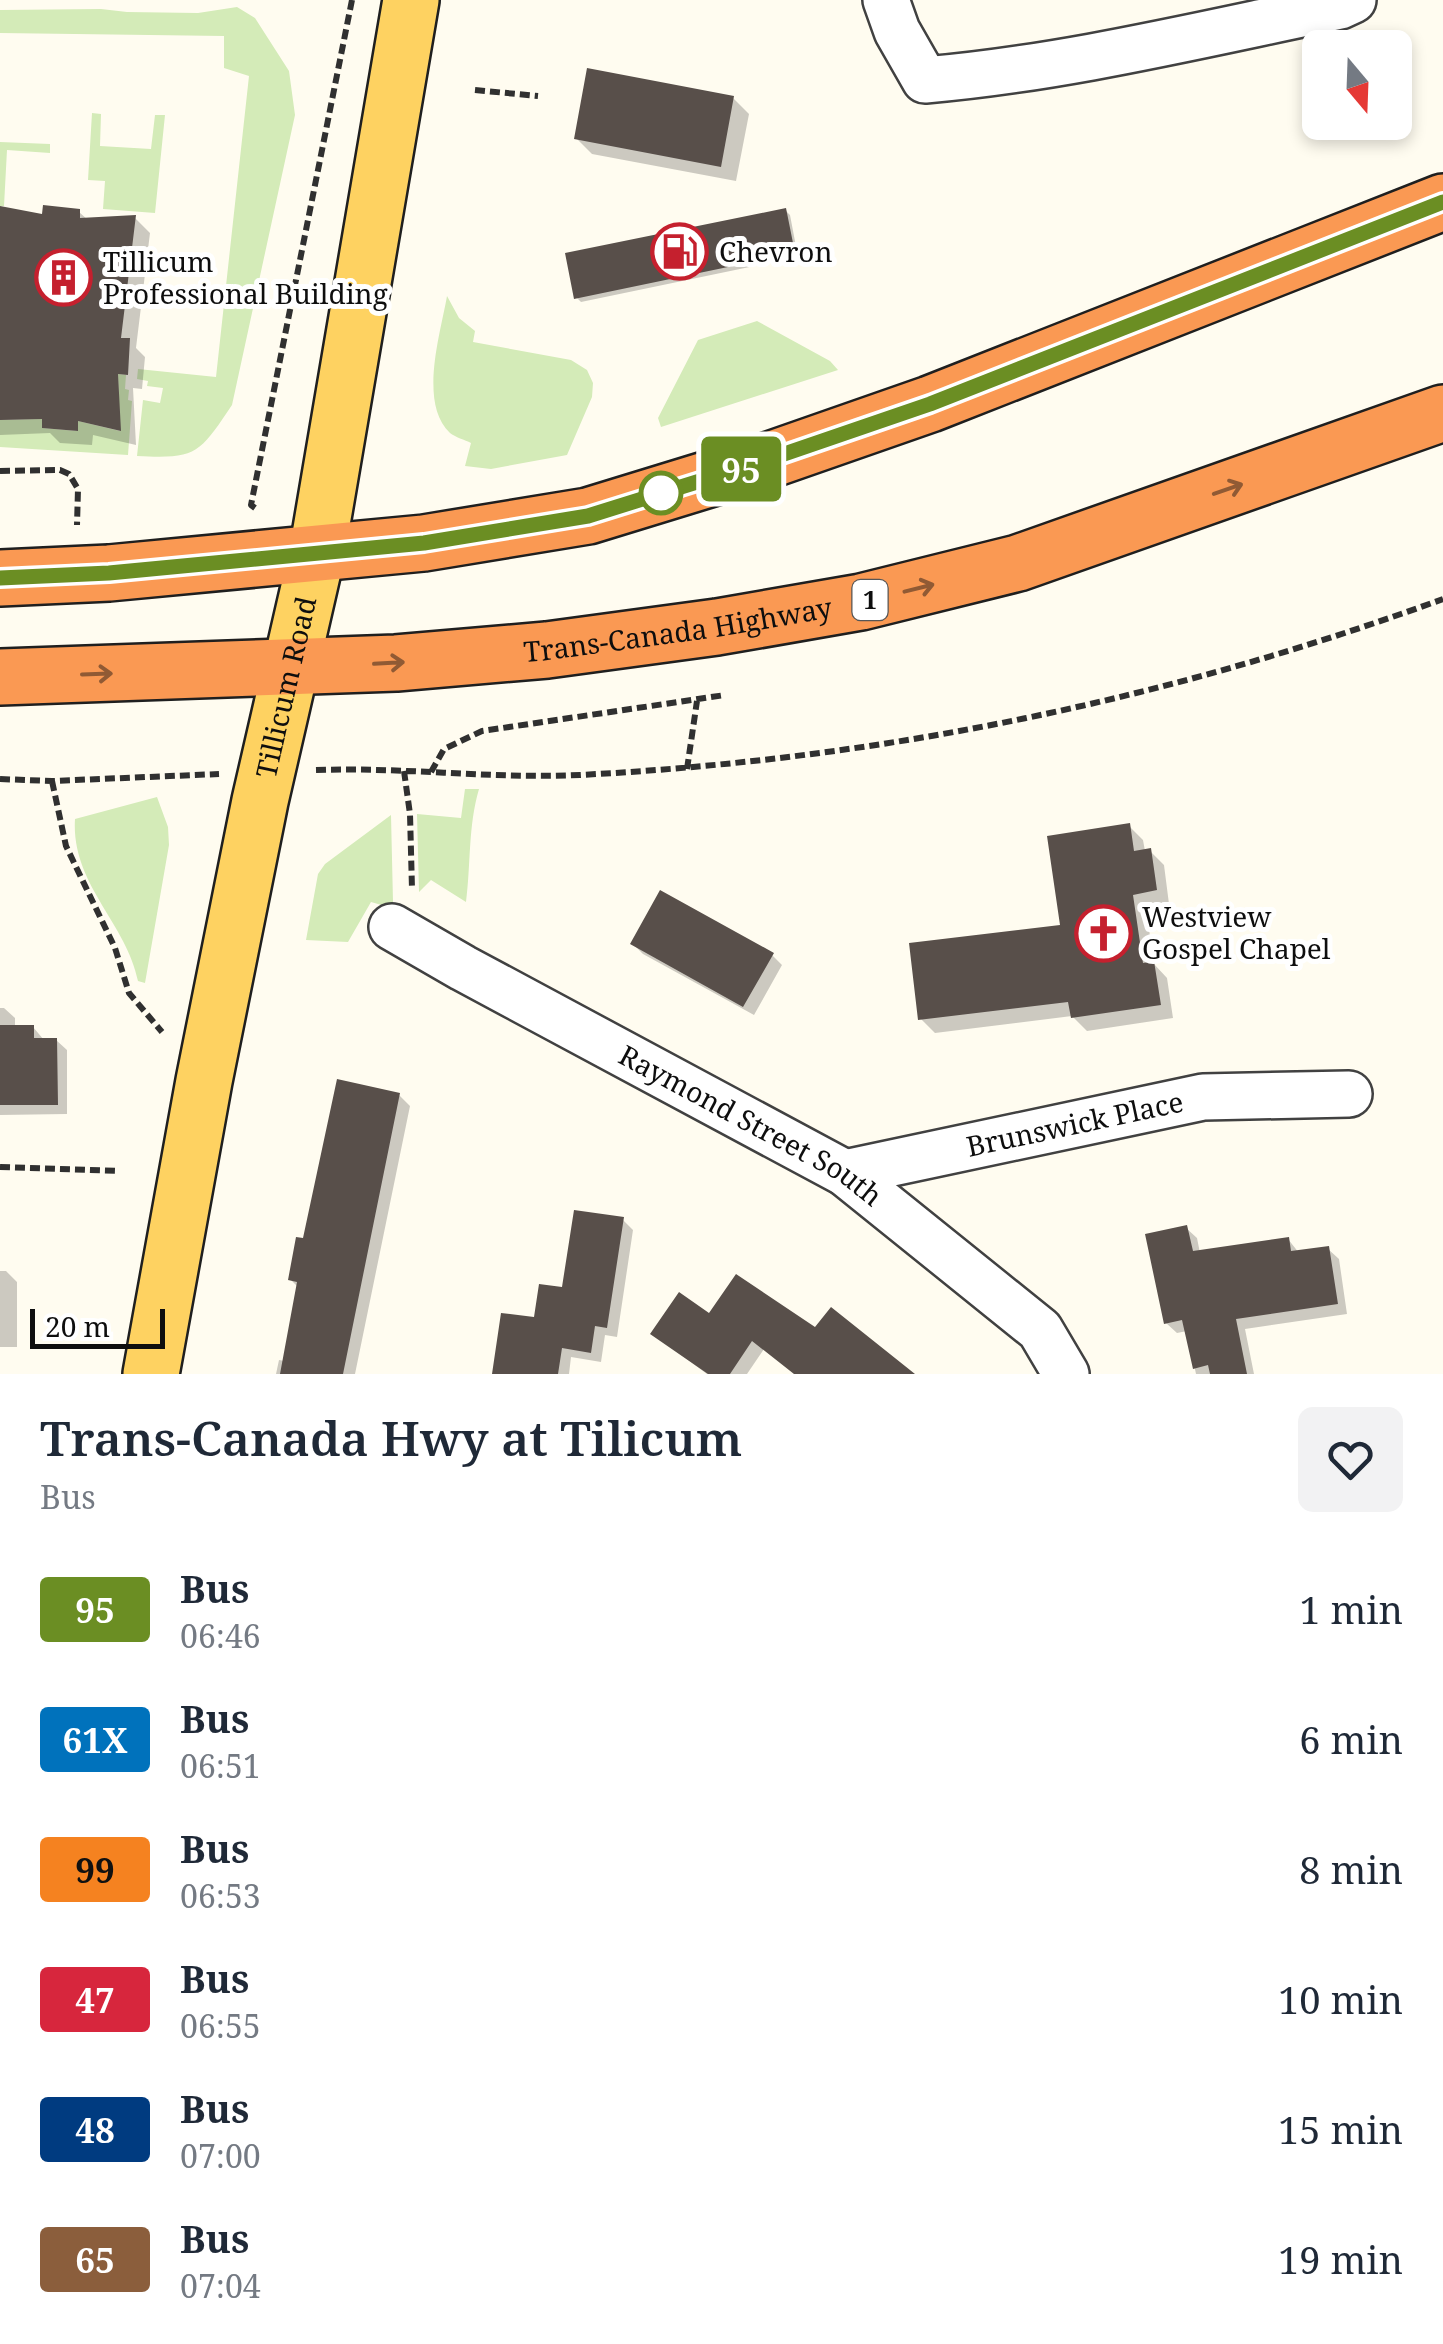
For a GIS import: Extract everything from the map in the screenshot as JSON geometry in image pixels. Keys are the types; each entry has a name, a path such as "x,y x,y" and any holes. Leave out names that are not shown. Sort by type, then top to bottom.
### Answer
{"highway":[{"path":"0,578 109,573 424,543 588,516 930,404 1443,202"},
{"name":"Trans-Canada Highway","path":"0,677 396,663 547,650 718,627 861,602 1018,563 1434,417"}],"main road":[{"name":"Tillicum Road","path":"151,1374 260,800 317,553 411,0"}],"street":[{"path":"886,0 897,31 925,80 977,76 1118,51 1340,6 1353,0"},
{"name":"Raymond Street South","path":"392,927 846,1173 1040,1330 1066,1374"},
{"name":"Brunswick Place","path":"846,1173 1203,1097 1328,1096"}],"path":[{"path":"250,504 352,0"},
{"path":"474,90 538,96"},
{"path":"0,471 60,470 69,474 78,489 77,526"},
{"path":"371,768 574,775 686,769 865,749 973,731 1238,668 1443,598"},
{"path":"431,773 444,749 482,731 725,695"},
{"path":"686,769 697,700"},
{"path":"392,927 412,896 404,771"},
{"path":"0,779 150,777"},
{"path":"52,780 66,846 115,948 128,993"},
{"path":"0,1167 119,1171"}],"green space":[{"path":"237,7 255,18 289,71 295,115 232,405 195,450 173,456 137,456 143,400 160,403 163,388 147,386 148,381 137,379 138,369 216,377 249,76 224,68 224,36 0,33 0,10 198,13"},
{"path":"92,113 101,114 100,146 151,149 155,115 165,115 155,213 103,209 105,181 88,180"},
{"path":"0,142 50,144 50,153 7,150 4,206 0,206"},
{"path":"447,296 459,318 475,331 473,342 571,360 587,370 593,383 592,397 567,455 491,469 465,466 471,443 450,433 440,420 433,386"},
{"path":"757,321 830,361 838,370 661,427 658,418 698,340"},
{"path":"118,374 126,375 125,389 132,401 128,455 0,447 0,420 42,419 42,428 77,431 78,421 120,431"},
{"path":"465,789 479,789 471,831 466,902 431,880 419,892 417,814 461,818"},
{"path":"157,797 168,827 169,845 145,983 138,981 123,940 81,863 75,819"},
{"path":"391,815 393,902 385,906 371,902 348,942 306,940 318,874 325,864"}],"building":[{"path":"587,68 734,96 721,167 574,139"},
{"name":"Tillicum Professional Building","path":"43,205 80,209 80,218 136,215 121,338 130,338 128,375 118,374 121,431 78,421 78,431 42,428 42,419 0,420 0,206 42,214"},
{"path":"786,208 795,253 574,299 565,253"},
{"path":"1130,823 1134,851 1151,848 1157,890 1133,895 1143,963 1154,961 1161,1005 1071,1018 1068,1002 918,1020 909,943 1060,925 1047,836"},
{"path":"660,890 774,953 743,1007 630,944"},
{"path":"0,1025 34,1025 34,1038 57,1038 58,1105 0,1105"},
{"path":"337,1079 400,1093 343,1374 280,1374 297,1282 288,1280 296,1237 303,1238"},
{"path":"574,1210 624,1217 607,1328 595,1326 591,1353 562,1348 558,1374 492,1374 501,1313 534,1317 539,1284 562,1287"},
{"path":"1187,1225 1193,1251 1289,1237 1291,1251 1329,1246 1338,1304 1236,1319 1247,1374 1210,1374 1208,1365 1193,1369 1182,1320 1164,1324 1145,1234"},
{"path":"736,1274 815,1327 831,1307 915,1374 794,1374 752,1341 730,1374 708,1374 650,1334 679,1292 709,1313"}],"bus line":[{"name":"95","path":"0,578 109,573 424,543 588,516 930,404 1443,202"}],"place":[{"name":"Chevron","path":"680,252"},
{"name":"Tillicum Professional Building","path":"64,278"},
{"name":"Westview Gospel Chapel","path":"1103,933"}]}
